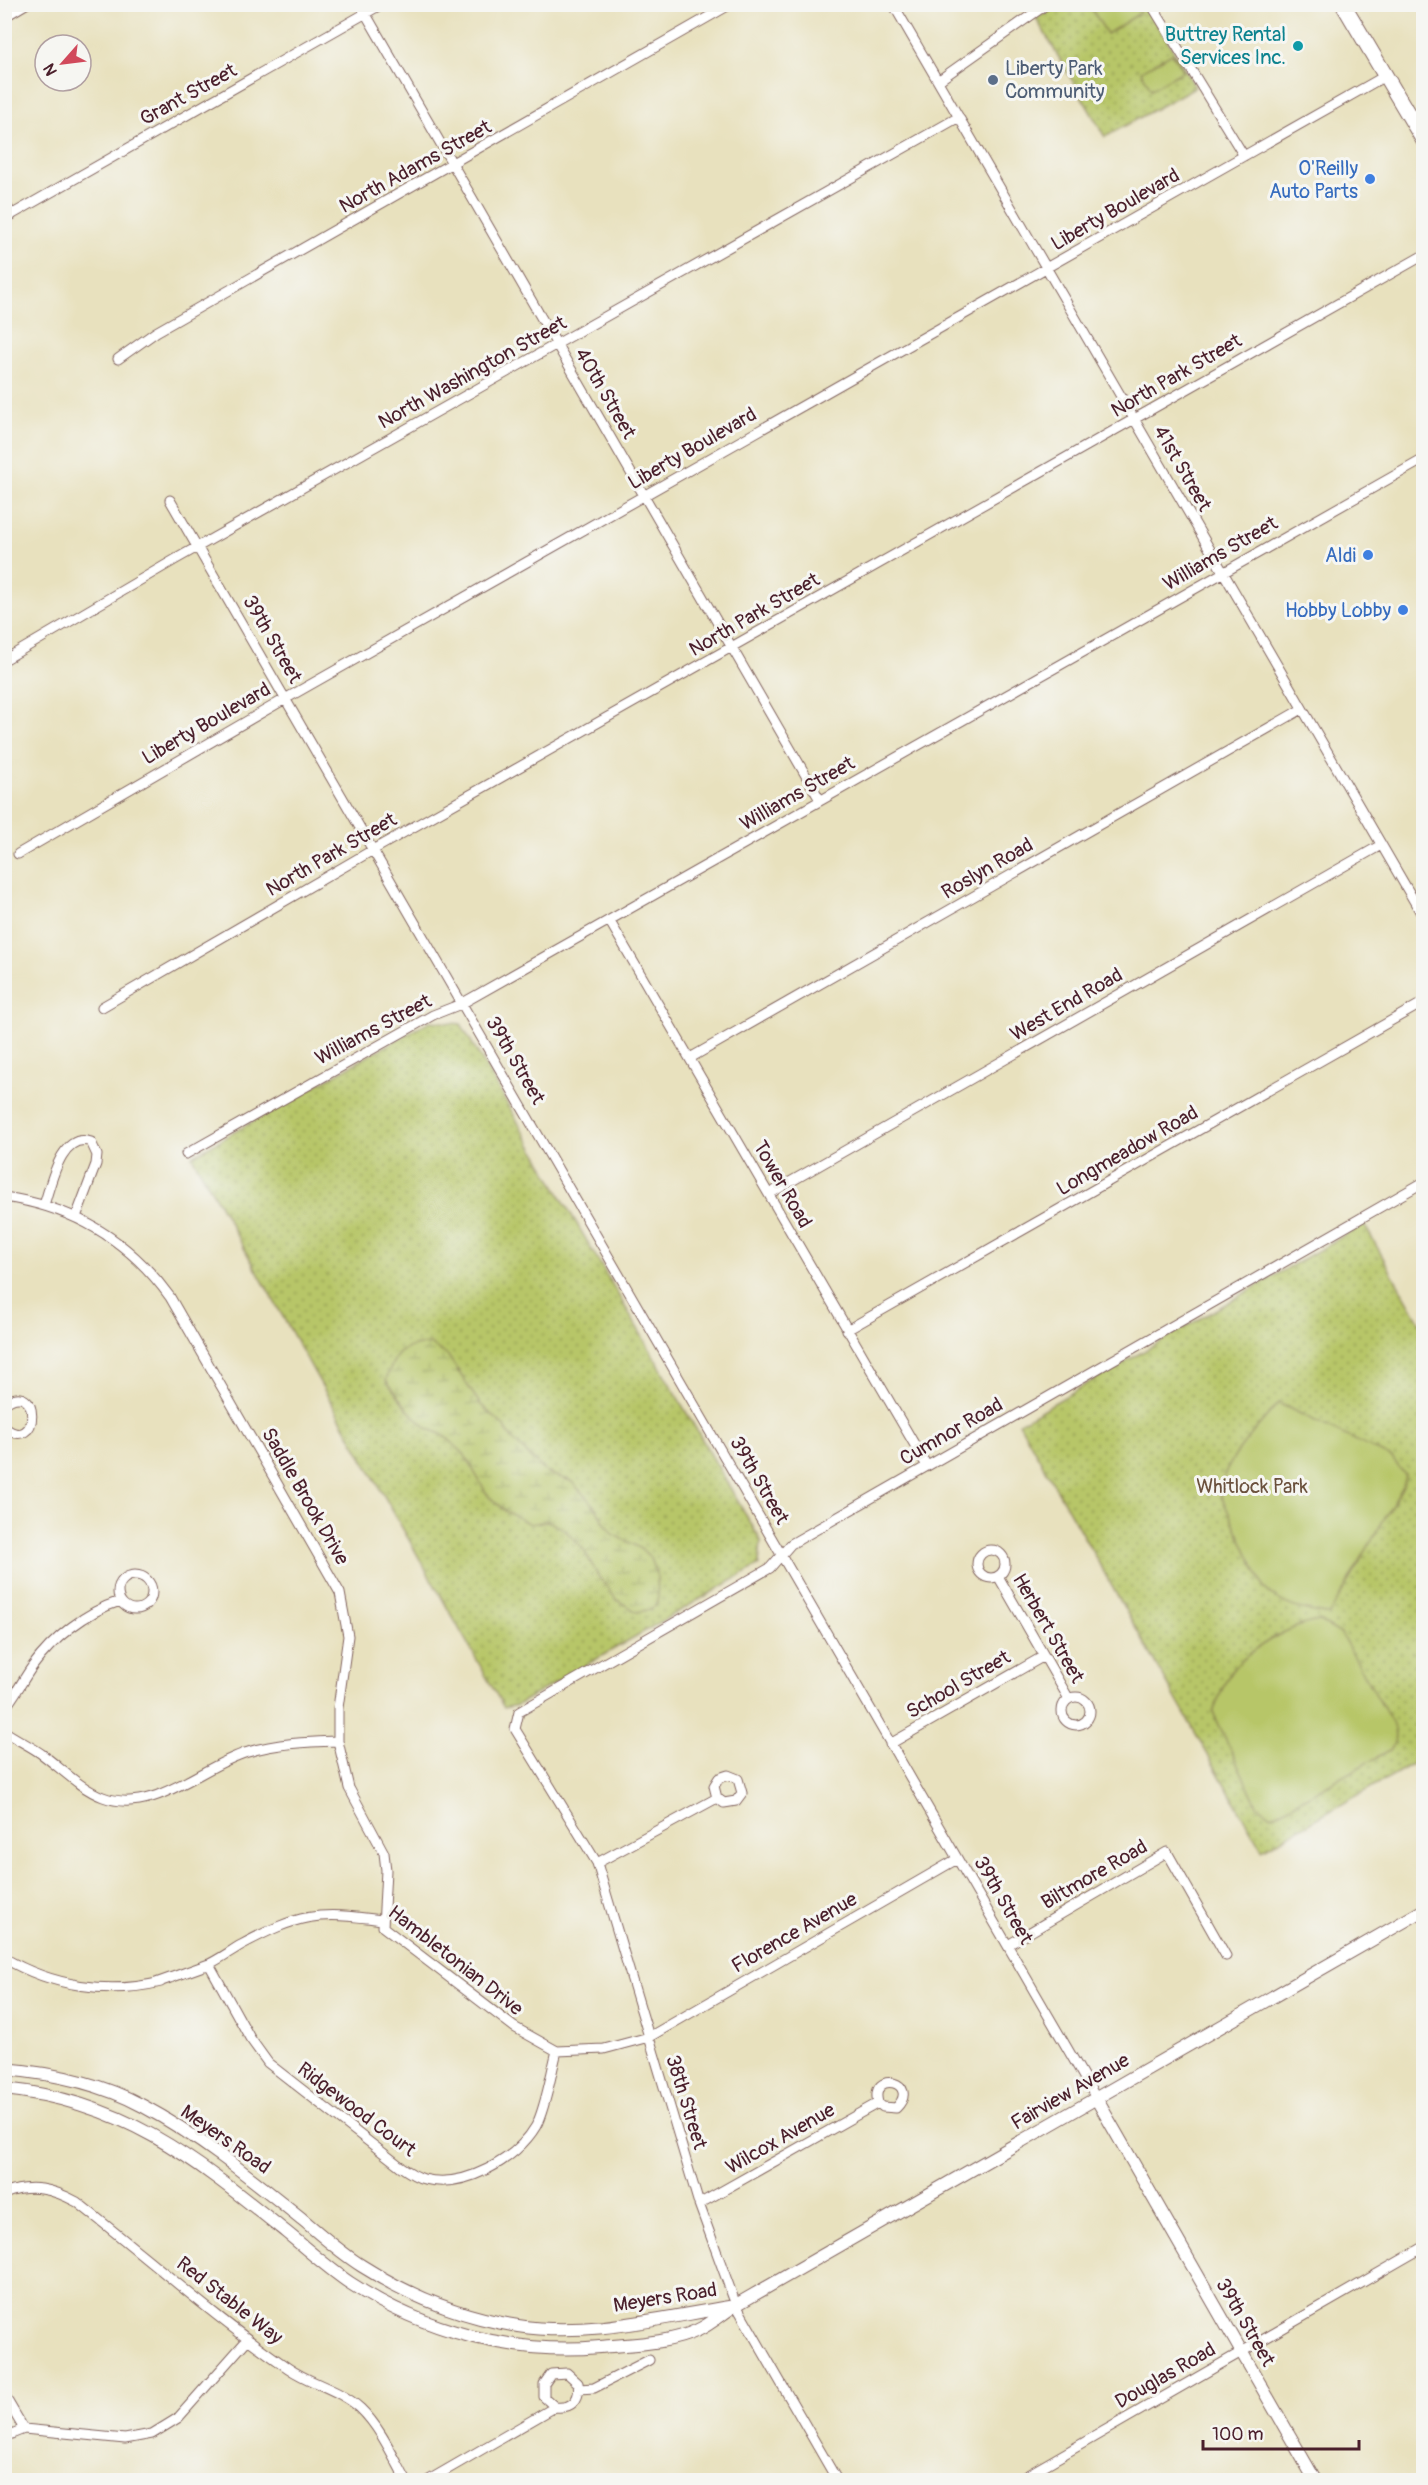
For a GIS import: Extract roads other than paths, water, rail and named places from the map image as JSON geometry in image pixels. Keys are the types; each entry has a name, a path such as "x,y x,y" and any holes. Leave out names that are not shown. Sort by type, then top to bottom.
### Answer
{"main road":[{"path":"1343,4 1424,141"}],"street":[{"path":"4,17 26,4"},
{"name":"40th Street","path":"360,4 820,800"},
{"name":"Grant Street","path":"8,217 382,4"},
{"name":"North Adams Street","path":"118,359 156,332 453,165 731,4"},
{"name":"41st Street","path":"893,4 1424,918"},
{"path":"938,81 1047,4"},
{"path":"1151,4 1244,156"},
{"name":"Liberty Boulevard","path":"18,854 285,699 1385,76"},
{"name":"North Washington Street","path":"4,660 959,117"},
{"path":"4,202 8,217"},
{"name":"North Park Street","path":"102,1007 371,851 1424,255"},
{"name":"Williams Street","path":"186,1154 433,1015 461,1004 1424,459"},
{"name":"39th Street","path":"170,500 371,851 1008,1945 1315,2481"},
{"name":"Roslyn Road","path":"690,1058 1302,709"},
{"name":"West End Road","path":"769,1194 1381,845"},
{"name":"Tower Road","path":"609,920 927,1466"},
{"name":"Longmeadow Road","path":"848,1330 1424,1002"},
{"path":"44,1205 64,1149 84,1139 91,1142 97,1155 96,1164 76,1217"},
{"name":"Cumnor Road","path":"515,1729 519,1712 770,1568 791,1544 1424,1182"},
{"name":"Saddle Brook Drive","path":"4,1197 44,1205 95,1226 124,1245 164,1288 332,1577 345,1608 348,1636 338,1708 338,1740 349,1788 384,1853 386,1870 382,1920"},
{"path":"4,1404 12,1399 22,1400 30,1405 34,1414 32,1423 24,1431 15,1433 5,1428"},
{"name":"Herbert Street","path":"998,1576 1069,1699"},
{"path":"4,1709 32,1666 60,1636 84,1619 120,1601"},
{"name":"School Street","path":"890,1744 1044,1656"},
{"name":"38th Street","path":"515,1729 597,1863 699,2204 736,2306 837,2481"},
{"path":"4,1731 42,1755 84,1787 105,1797 133,1800 164,1792 248,1752 277,1745 338,1740"},
{"path":"597,1863 717,1798"},
{"name":"Biltmore Road","path":"1008,1945 1167,1852 1226,1956"},
{"name":"Florence Avenue","path":"649,2037 957,1859"},
{"name":"Fairview Avenue","path":"736,2306 1424,1910"},
{"name":"Hambletonian Drive","path":"209,1964 296,1918 338,1914 382,1920 383,1927 504,2020 557,2051"},
{"path":"4,1958 47,1979 110,1988 156,1983 209,1964"},
{"name":"Ridgewood Court","path":"209,1964 250,2038 268,2063 400,2166 424,2179 452,2181 469,2176 493,2165 520,2146 537,2124 557,2051"},
{"path":"557,2051 603,2049 649,2037"},
{"name":"Meyers Road","path":"4,2069 34,2072 90,2084 142,2105 195,2137 247,2175 362,2266 415,2296 448,2309 518,2326 569,2329 647,2322 736,2306"},
{"name":"Meyers Road","path":"4,2089 31,2092 84,2104 133,2124 184,2154 350,2283 406,2314 441,2328 515,2346 569,2349 650,2342 697,2331 736,2306"},
{"name":"Wilcox Avenue","path":"699,2204 878,2103"},
{"name":"Red Stable Way","path":"4,2194 34,2188 53,2190 77,2202 248,2339 289,2369 336,2391 360,2408 381,2436 406,2481"},
{"name":"Douglas Road","path":"1019,2481 1424,2247"},
{"path":"4,2437 24,2428 125,2439 152,2434 178,2418 248,2339"},
{"path":"579,2389 594,2388 649,2360"},
{"path":"562,2371 570,2374 579,2389 573,2403 563,2408 555,2407 547,2402 543,2393 544,2384 551,2374 562,2371"},
{"path":"4,2395 24,2428"},
{"path":"429,2481 555,2407"}],"place":[{"name":"Buttrey Rental Services Inc.","path":"1298,46"},
{"name":"Liberty Park Community","path":"993,80"},
{"name":"O'Reilly Auto Parts","path":"1370,179"},
{"name":"Aldi","path":"1368,555"},
{"name":"Hobby Lobby","path":"1403,610"}],"park label":[{"name":"Whitlock Park","path":"1252,1486"}]}
